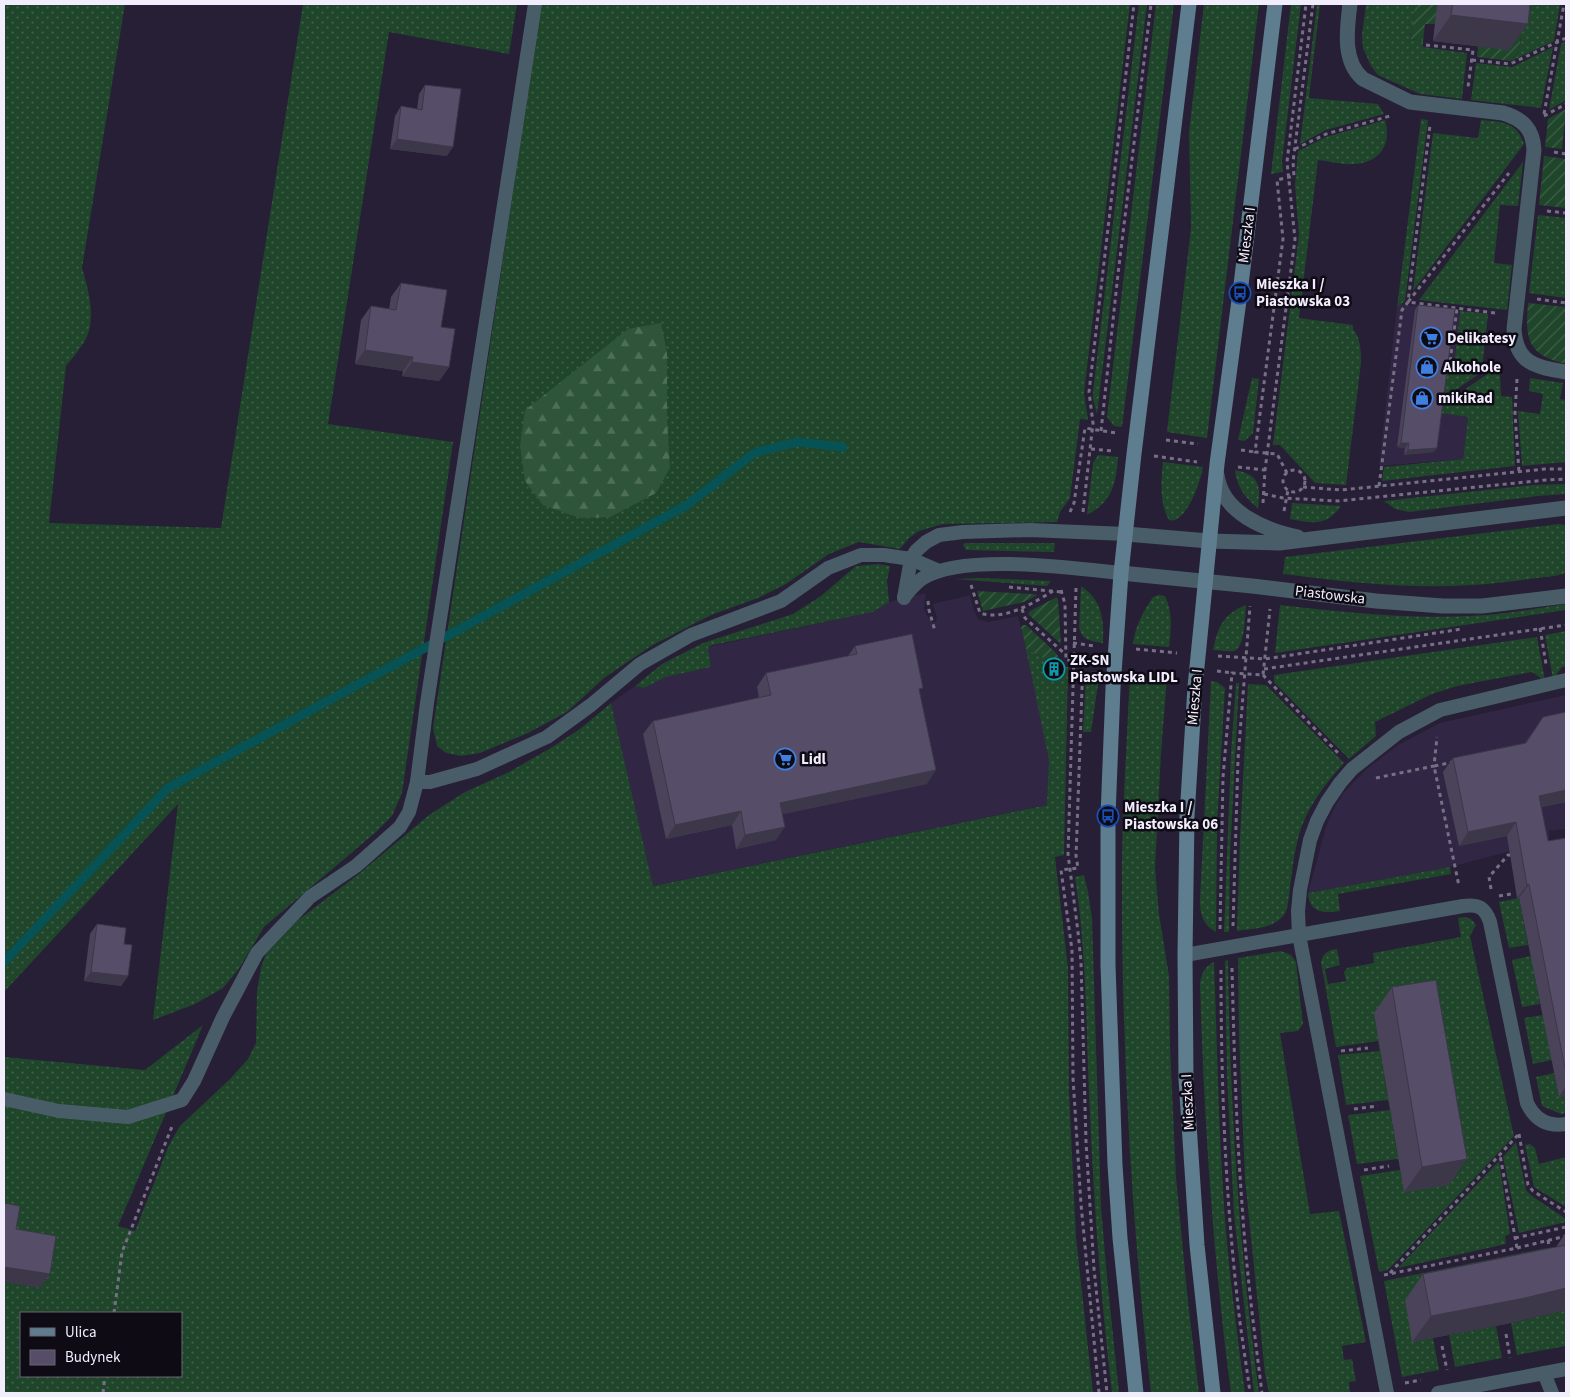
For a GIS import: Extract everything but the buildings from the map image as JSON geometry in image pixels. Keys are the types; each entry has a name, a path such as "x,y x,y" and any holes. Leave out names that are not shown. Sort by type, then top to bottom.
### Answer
{"street":[{"path":"1136,1393 1120,1229 1108,965 1108,816 1121,573 1189,4"},
{"name":"Mieszka I","path":"1213,1393 1199,1272 1190,1161 1186,1079 1187,816 1198,655 1217,469 1275,4"},
{"path":"1350,4 1348,38 1350,60 1357,73 1373,85 1418,104 1503,113 1519,119 1531,131 1534,150 1515,339 1521,355 1528,362 1537,367 1566,372"},
{"path":"1217,469 1220,492 1228,502 1248,518 1268,529 1307,539"},
{"path":"1126,534 1210,541 1279,543 1562,509"},
{"name":"Piastowska","path":"1121,573 1376,601 1443,606 1482,606 1566,596"},
{"name":"Piastowska","path":"1539,600 1566,590"}],"lane":[{"path":"4,1099 59,1111 128,1118 182,1100 194,1081 223,1017 257,953 310,897 356,866 400,827 409,812 417,782 535,4"},
{"path":"1121,573 1063,567 957,566 924,578 912,587 904,598 911,559 916,551 926,542 938,536 949,533 1030,530 1126,534"},
{"path":"417,782 430,782 477,769 547,738 591,705 640,664 692,635 781,600 828,568 861,555 884,555 911,559 940,571"},
{"path":"1387,1393 1299,935 1298,911 1300,890 1310,840 1317,820 1340,783 1352,769 1399,732 1440,710 1566,680"},
{"path":"1185,955 1463,906 1477,905 1482,907 1488,915 1527,1103 1534,1115 1542,1122 1551,1126 1566,1124"},
{"path":"1438,1393 1566,1369"},
{"path":"1544,1373 1552,1393"}],"path":[{"path":"1082,518 1093,430 1093,417 1088,392 1134,4"},
{"path":"1101,431 1118,274 1152,4"},
{"path":"1262,510 1267,453 1295,239 1287,162 1306,4"},
{"path":"1255,452 1283,239 1277,180 1294,176 1294,150 1313,4"},
{"path":"1543,116 1564,4"},
{"path":"1472,60 1510,64 1566,38"},
{"path":"1426,44 1473,48 1465,108"},
{"path":"1408,302 1433,105"},
{"path":"1294,150 1326,134 1399,114"},
{"path":"1379,486 1402,310 1524,152 1534,150"},
{"path":"1518,297 1566,303"},
{"path":"1408,302 1516,315"},
{"path":"1456,308 1447,369 1481,372"},
{"path":"1519,472 1515,413 1517,376 1528,362"},
{"path":"1069,515 1074,502 1085,428 1122,434"},
{"path":"1166,440 1206,445"},
{"path":"1091,449 1134,454 1217,469 1265,470"},
{"path":"1237,450 1277,454 1287,473"},
{"path":"1303,487 1305,480 1300,472 1294,470 1287,473 1283,480 1285,487 1288,490 1295,491 1303,487 1341,490 1566,469"},
{"path":"1264,494 1286,498 1338,501 1362,500 1546,480 1566,480"},
{"path":"1283,518 1288,490"},
{"path":"964,584 980,585"},
{"path":"971,584 980,613 987,615 1022,609 1053,590"},
{"path":"1076,584 1068,854 1081,962 1086,1142 1094,1269 1107,1393"},
{"path":"1007,587 1061,592 1064,604 1066,660 1083,662 1076,856 1078,868 1061,870 1072,950 1073,1078 1082,1213 1099,1393"},
{"path":"931,596 928,602 935,631"},
{"path":"1250,604 1221,1026 1229,1204 1237,1296 1250,1393"},
{"path":"1211,671 1263,675 1270,604"},
{"path":"1022,609 1025,618 1065,654"},
{"path":"1264,669 1566,625"},
{"path":"1540,628 1550,684"},
{"path":"1074,643 1198,655 1265,659 1466,629"},
{"path":"1232,672 1224,777 1227,949 1235,1058 1242,1204 1251,1304 1262,1393"},
{"path":"1460,760 1434,766 1463,906"},
{"path":"1493,898 1511,894"},
{"path":"1333,1052 1368,1048"},
{"path":"114,1312 122,1252 182,1100"},
{"path":"1352,1109 1378,1106"},
{"path":"1389,1274 1500,1155 1534,1115"},
{"path":"1518,1135 1528,1185 1533,1191 1566,1212"},
{"path":"1500,1155 1517,1248"},
{"path":"1355,1171 1388,1166"},
{"path":"1515,1238 1566,1227"},
{"path":"1364,1279 1517,1248 1566,1236"},
{"path":"1548,1240 1551,1255"},
{"path":"1506,1334 1511,1363"},
{"path":"1442,1346 1448,1376"},
{"path":"103,1393 106,1377"},
{"path":"1400,1382 1422,1380"}],"shaded area":[{"path":"1401,304 1460,311 1453,372 1444,372 1439,413 1468,417 1463,459 1379,466 1397,307"},
{"path":"926,593 924,608 932,622 935,622 937,619 933,604 970,595 978,619 988,622 1018,616 1026,649 1060,667 1068,667 1065,801 652,886 611,703 635,686 644,688 666,677 711,667 708,647 873,612 889,602"},
{"path":"1566,695 1566,829 1549,831 1549,841 1450,867 1308,893 1326,827 1335,806 1344,792 1368,768 1398,745 1440,723"}],"green space":[{"path":"4,4 125,4 82,268 90,301 90,326 84,343 66,366 49,523 221,528 303,4 517,4 509,54 389,32 328,424 453,442 402,793 392,816 376,832 264,927 238,970 223,988 195,1004 153,1020 178,804 4,992"},
{"path":"541,4 1130,4 1084,393 1088,420 1080,419 1070,498 1060,512 1057,522 943,524 919,531 909,538 900,549 859,542 829,554 786,584 758,598 711,615 651,646 604,678 567,712 528,733 480,753 461,756 446,753 437,746 433,728"},
{"path":"1139,4 1147,4 1097,414 1093,392"},
{"path":"1156,4 1174,4 1122,427 1114,426 1107,417"},
{"path":"1204,4 1259,4 1207,438 1167,432 1191,228 1189,132"},
{"path":"1291,4 1301,4 1282,161 1283,172 1271,174"},
{"path":"1317,4 1320,4 1309,98 1378,104 1384,114 1326,130 1300,144"},
{"path":"1366,4 1415,4 1411,39 1423,41 1423,47 1467,53 1462,99 1420,94 1378,75 1371,66 1363,48 1362,35"},
{"path":"1415,4 1437,4 1435,24 1425,24 1423,41 1411,39"},
{"path":"1525,4 1560,4 1554,41 1511,61 1519,51"},
{"path":"1525,4 1519,51 1511,61 1477,57 1478,47"},
{"path":"1566,41 1566,100 1549,110 1561,44"},
{"path":"1553,47 1541,108 1471,100 1476,63 1512,67"},
{"path":"1566,109 1562,149 1545,147 1548,119"},
{"path":"1421,119 1428,120 1405,301 1397,307"},
{"path":"1385,120 1387,137 1385,144 1382,151 1371,160 1350,164 1318,160 1299,318 1353,325 1360,345 1361,363 1346,485 1315,483 1280,445 1273,445 1299,235 1295,185 1298,151 1326,137"},
{"path":"1481,120 1502,122 1513,127 1521,136 1524,144 1413,291 1433,133 1478,138"},
{"path":"1544,156 1566,159 1566,208 1539,205"},
{"path":"1523,162 1518,206 1500,205 1494,263 1512,265 1507,310 1419,300"},
{"path":"1538,215 1566,218 1566,298 1529,293"},
{"path":"1528,303 1566,307 1566,364 1543,356 1531,344 1527,326"},
{"path":"1460,311 1488,314 1482,369 1454,366"},
{"path":"661,323 667,353 667,418 670,468 656,493 610,517 580,518 543,505 525,481 520,446 525,410 628,329"},
{"path":"1444,372 1479,374 1441,400"},
{"path":"1489,373 1500,374 1501,396 1512,397 1515,466 1382,481 1384,467 1463,459 1468,417 1439,413 1440,406"},
{"path":"1252,378 1259,379 1253,433 1245,441 1238,440"},
{"path":"1530,378 1563,383 1560,399 1566,400 1566,462 1522,466 1518,411 1540,414 1543,394 1529,391"},
{"path":"1098,455 1118,457 1116,475 1112,490 1103,504 1087,515 1093,463"},
{"path":"1163,462 1203,467 1192,500 1187,509 1175,520 1169,520 1162,499"},
{"path":"1235,470 1249,475 1257,482 1259,493 1258,508 1242,491 1237,482"},
{"path":"1566,484 1566,494 1409,512 1395,509 1384,501 1534,485"},
{"path":"1292,503 1341,506 1335,513 1324,520 1306,522 1290,519"},
{"path":"1559,524 1566,525 1566,573 1555,576 1502,583 1424,586 1353,582 1283,574 1285,557"},
{"path":"965,543 1055,543 1054,552 966,550 963,545"},
{"path":"878,564 890,566 887,581 889,602 873,612 713,645 708,647 711,667 666,677 644,688 635,686 662,664 703,643 793,614 821,596 856,566"},
{"path":"982,578 1051,581 1047,586 954,579"},
{"path":"1081,586 1093,597 1100,611 1103,626 1103,643 1085,638 1079,628"},
{"path":"977,591 1038,595 1024,602 983,611"},
{"path":"1165,596 1168,602 1171,628 1169,647 1133,644 1143,614 1153,597"},
{"path":"1057,597 1061,644 1028,614 1030,611"},
{"path":"1566,604 1566,610 1275,653 1280,605 1373,614 1443,617 1492,614"},
{"path":"1246,605 1244,631 1238,649 1234,651 1213,650 1223,622 1232,613"},
{"path":"1026,625 1055,652 1058,656 1060,667 1026,649 1021,627"},
{"path":"1566,631 1566,666 1562,667 1553,679 1545,635"},
{"path":"1537,637 1545,681 1532,672 1457,686 1432,694 1375,722 1376,736 1349,759 1274,682 1274,675"},
{"path":"1026,649 1060,667 1068,667 1064,855 1055,857 1068,968 1069,1092 1076,1237 1093,1393 4,1393 4,1057 145,1070 203,1025 118,1226 135,1231 169,1145 180,1126 231,1078 248,1059 256,1043 257,992 261,967 266,954 298,920 360,873 429,815 465,792 509,772 549,749 580,729 611,703 653,886 1047,805 1049,760"},
{"path":"1093,671 1100,671 1091,732 1083,732 1086,676"},
{"path":"1130,674 1167,677 1155,868 1159,914 1169,976 1176,1177 1199,1393 1151,1393 1144,1327 1133,1195 1123,996 1122,863"},
{"path":"1211,681 1217,682 1225,688 1217,824 1216,932 1203,919 1200,900"},
{"path":"1236,683 1239,683 1230,855 1229,932 1224,932 1231,753"},
{"path":"1248,684 1266,685 1344,763 1316,798 1301,828 1294,856 1287,909 1283,916 1273,924 1237,931 1240,837"},
{"path":"1450,867 1451,874 1338,894 1340,911 1319,911 1309,900 1308,893"},
{"path":"1084,875 1092,918 1101,1207 1119,1393 1112,1393 1104,1323 1096,1219 1084,965 1075,877"},
{"path":"1519,898 1528,945 1509,948 1499,902"},
{"path":"1465,917 1471,919 1476,925 1470,936 1514,1136 1388,1270 1379,1272 1360,1176 1400,1170 1404,1192 1378,1041 1336,1047 1321,962 1326,952 1337,949 1340,965 1325,969 1328,984 1346,981 1344,972 1347,968 1374,963 1373,953 1461,937 1458,918"},
{"path":"1281,951 1291,955 1296,962 1303,1024 1298,1031 1280,1033 1310,1214 1339,1211 1366,1342 1342,1346 1344,1360 1352,1359 1356,1381 1349,1382 1350,1393 1269,1393 1265,1374 1245,1179 1239,1037 1238,958"},
{"path":"1531,956 1540,1004 1522,1007 1512,960"},
{"path":"1228,960 1233,1123 1246,1285 1259,1393 1254,1393 1234,1214 1227,1075 1225,961"},
{"path":"1214,962 1225,1215 1232,1292 1245,1393 1231,1393 1210,1189 1200,984 1204,971"},
{"path":"1543,1015 1552,1060 1533,1064 1524,1018"},
{"path":"1380,1051 1388,1100 1346,1105 1338,1055"},
{"path":"1554,1073 1559,1096 1566,1095 1566,1113 1561,1114 1542,1106 1536,1077"},
{"path":"1390,1110 1398,1159 1357,1164 1348,1115"},
{"path":"1516,1142 1526,1190 1566,1219 1566,1222 1519,1233 1503,1157"},
{"path":"1530,1144 1535,1148 1539,1164 1566,1157 1566,1207 1534,1187 1525,1145"},
{"path":"1499,1161 1510,1234 1505,1236 1506,1244 1398,1268"},
{"path":"1546,1248 1550,1270 1433,1338 1439,1370 1402,1377 1384,1281"},
{"path":"1566,1310 1566,1346 1517,1355 1511,1323"},
{"path":"1496,1326 1502,1358 1455,1367 1449,1335"}],"waterway":[{"path":"4,962 168,788 687,505 754,453 797,442 843,447"}],"place":[{"name":"Mieszka I / Piastowska 03","path":"1240,293"},
{"name":"Delikatesy","path":"1431,338"},
{"name":"Alkohole","path":"1427,367"},
{"name":"mikiRad","path":"1422,398"},
{"name":"ZK-SN Piastowska LIDL","path":"1054,669"},
{"name":"Lidl","path":"785,759"},
{"name":"Mieszka I / Piastowska 06","path":"1108,816"}]}
